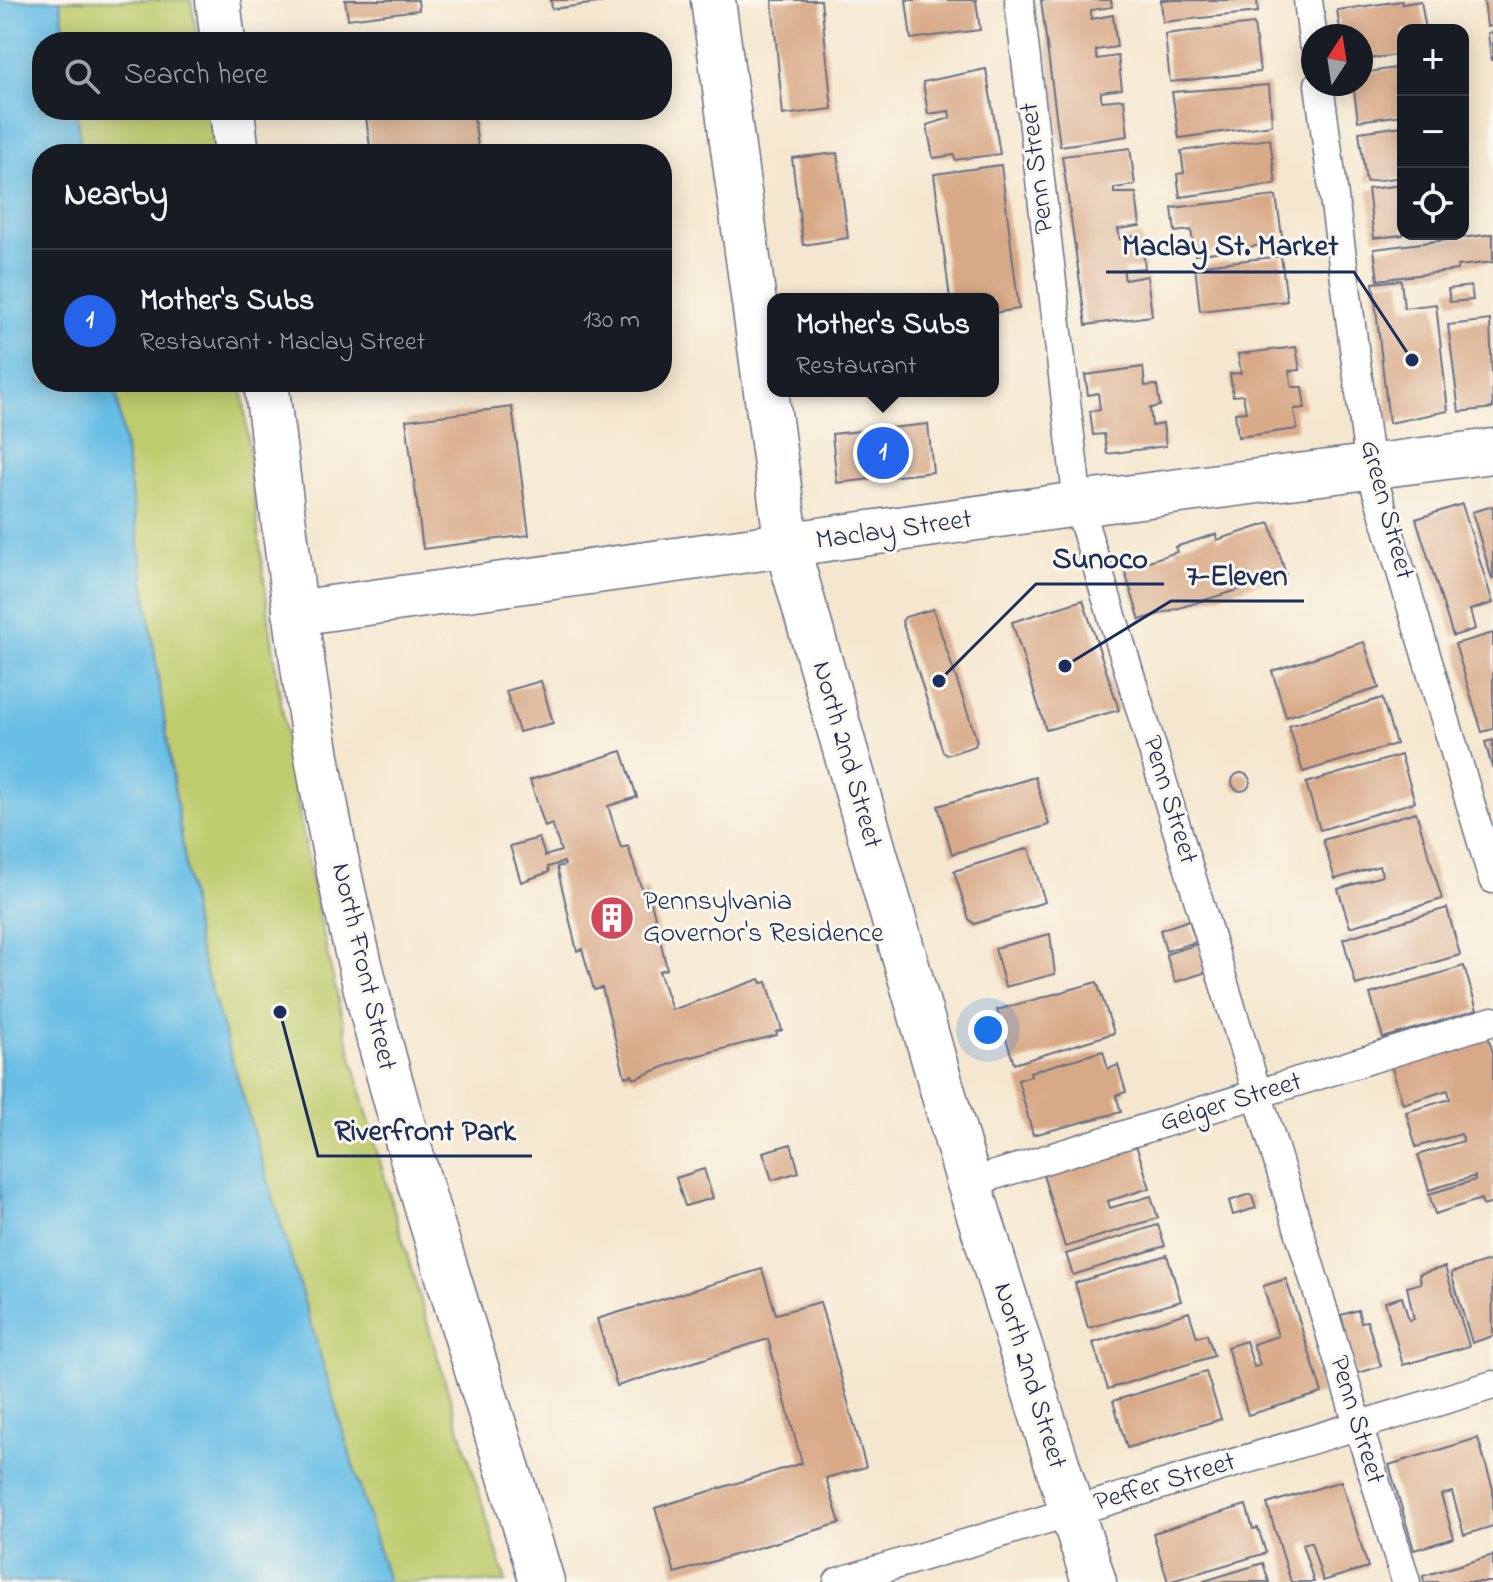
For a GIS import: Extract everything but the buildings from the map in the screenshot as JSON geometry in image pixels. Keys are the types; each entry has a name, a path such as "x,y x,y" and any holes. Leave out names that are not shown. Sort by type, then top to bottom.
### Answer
{"main road":[{"path":"218,0 222,32"},
{"name":"North 2nd Street","path":"713,0 787,546 969,1183 1094,1582"},
{"path":"233,120 236,144"},
{"name":"North Front Street","path":"267,392 295,613 343,890 406,1141 542,1582"},
{"name":"Maclay Street","path":"295,613 1078,504 1493,451"}],"street":[{"name":"Penn Street","path":"1019,0 1078,504 1406,1582"},
{"path":"1308,0 1311,24"},
{"name":"Green Street","path":"1321,96 1370,468 1493,879"},
{"name":"Geiger Street","path":"969,1183 1493,1021"},
{"name":"Peffer Street","path":"838,1582 1493,1385"}],"green space":[{"path":"60,0 191,0 196,32 65,32"},
{"path":"77,120 211,120 214,144 81,144"},
{"path":"116,392 243,392 281,701 302,828 333,978 377,1152 506,1582 388,1582 197,943"}],"water":[{"path":"0,0 60,0 65,32 32,32 32,120 77,120 81,144 32,144 32,392 116,392 197,943 388,1582 0,1582"}],"place":[{"name":"Maclay St. Market","path":"1412,360"},
{"name":"Mother's Subs","path":"883,453"},
{"name":"7-Eleven","path":"1065,666"},
{"name":"Sunoco","path":"939,681"},
{"name":"Pennsylvania Governor's Residence","path":"612,918"},
{"name":"Riverfront Park","path":"280,1012"}]}
